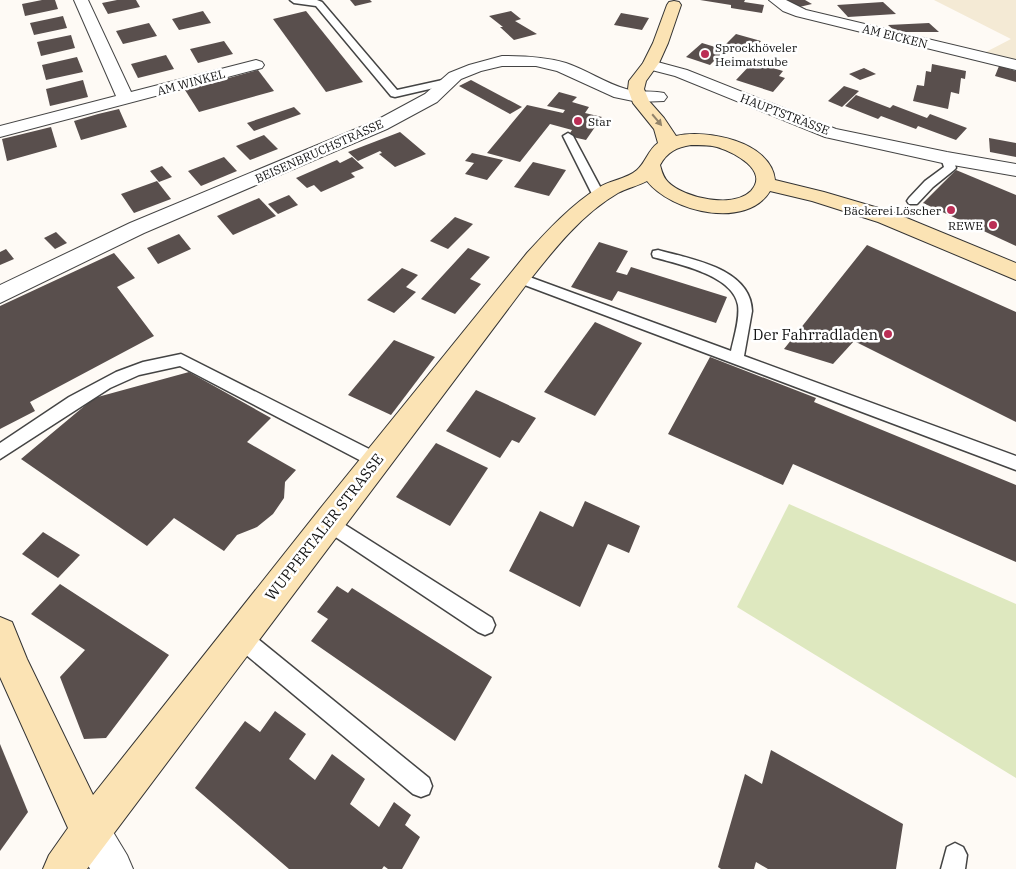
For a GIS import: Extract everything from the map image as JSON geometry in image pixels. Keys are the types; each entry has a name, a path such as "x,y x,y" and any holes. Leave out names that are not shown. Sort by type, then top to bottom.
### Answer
{"main road":[{"path":"668,145 668,136 664,129 636,92 638,79 650,65 674,3"},
{"path":"650,65 658,97 673,118 691,134 702,140"},
{"path":"702,140 727,144 748,154 762,168 765,184 760,192 752,199 727,206 696,204 669,192 654,177 651,166 658,152 668,145 684,141 702,140"},
{"name":"WUPPERTALER STRASSE","path":"63,869 90,830 519,278 564,225 599,196 616,186 641,176 651,166"},
{"path":"765,184 817,196 885,218 1016,272"},
{"path":"599,196 642,192 669,192"},
{"path":"0,634 14,671 90,830"}],"street":[{"path":"81,0 126,99"},
{"name":"AM EICKEN","path":"776,0 788,8 801,13 1016,65"},
{"name":"BEISENBRUCHSTRASSE","path":"0,295 137,228 292,164 380,125 431,98 446,82 467,71 502,60 529,60 562,67 620,93 638,97"},
{"name":"AM WINKEL","path":"0,132 256,65"},
{"name":"HAUPTSTRASSE","path":"650,65 681,73 817,129 947,158 1016,170"},
{"path":"638,97 658,97"},
{"path":"90,830 113,869"}],"lane":[{"path":"294,0 319,4 395,94 446,82"},
{"path":"568,136 599,196"},
{"path":"913,201 929,184 950,168 947,158"},
{"path":"658,254 716,273 737,286 745,303 744,322 736,358"},
{"path":"519,278 1016,463"},
{"path":"0,452 93,391 122,375 152,365 181,360 376,460"},
{"path":"328,522 485,625"},
{"path":"240,637 421,786"}],"shaded area":[{"path":"934,0 1016,0 1016,62 984,53 1011,39"}],"green space":[{"path":"789,504 1016,604 1016,778 737,607"}],"building":[{"path":"42,0 55,0 58,9 25,16 22,4"},
{"path":"117,0 136,0 140,7 108,14 102,3"},
{"path":"350,0 370,0 372,2 355,6"},
{"path":"700,0 745,0 744,2 764,5 762,13"},
{"path":"782,0 805,0 812,4 795,8"},
{"path":"883,2 896,14 848,17 837,5"},
{"path":"203,11 211,23 179,30 172,19"},
{"path":"306,11 363,82 326,92 273,19"},
{"path":"511,11 521,19 515,21 537,34 514,40 500,27 503,27 489,16"},
{"path":"621,13 649,18 642,30 614,25"},
{"path":"63,16 67,28 34,35 30,23"},
{"path":"149,23 157,36 123,44 116,31"},
{"path":"929,23 939,32 896,32 888,25"},
{"path":"736,34 761,41 752,51 726,44"},
{"path":"71,35 75,48 41,56 37,42"},
{"path":"224,41 233,54 198,63 190,49"},
{"name":"Sprockhöveler Heimatstube","path":"702,43 725,50 710,65 686,57"},
{"path":"166,55 174,69 138,78 131,64"},
{"path":"77,57 83,72 46,80 42,65"},
{"path":"753,62 783,71 779,76 785,78 773,92 736,80"},
{"path":"932,64 966,71 965,79 961,78 959,94 951,92 948,109 913,101 917,85 924,86 926,71 931,72"},
{"path":"999,66 1016,71 1016,82 995,76"},
{"path":"864,68 876,74 860,80 849,74"},
{"path":"258,70 274,91 199,112 185,90"},
{"path":"83,80 88,97 50,106 46,89"},
{"path":"471,80 522,107 510,114 459,86"},
{"path":"844,86 859,91 842,107 828,101"},
{"path":"559,92 577,97 572,102 589,107 585,113 602,117 586,140 568,136 572,130 550,124 520,162 487,153 527,105 563,113 565,110 547,106"},
{"path":"856,95 890,108 893,105 927,118 930,114 967,128 956,140 918,126 916,129 881,116 878,119 845,106"},
{"path":"294,107 301,114 254,131 247,123"},
{"path":"119,109 127,127 81,140 74,121"},
{"path":"51,127 57,147 7,161 2,139"},
{"path":"400,132 426,154 395,167 379,154 382,153 380,151 358,161 348,152"},
{"path":"264,135 278,149 250,160 236,146"},
{"path":"989,138 1016,143 1016,157 990,152"},
{"path":"472,153 503,160 487,180 465,174 474,163 465,161"},
{"path":"224,157 237,171 201,186 188,171"},
{"path":"352,157 364,168 351,173 355,177 321,192 314,185 307,188 296,178 337,160 340,163"},
{"path":"533,162 566,170 549,196 514,187"},
{"path":"162,166 172,177 159,182 150,171"},
{"name":"REWE","path":"956,170 1016,195 1016,246 923,203"},
{"path":"157,181 171,199 134,213 121,194"},
{"path":"289,195 298,205 278,214 268,204"},
{"path":"259,198 276,216 233,235 217,216"},
{"path":"455,217 473,224 448,249 430,241"},
{"path":"56,232 67,243 55,249 44,238"},
{"path":"179,234 191,249 158,264 147,248"},
{"path":"599,242 628,251 616,272 627,275 631,267 727,297 716,323 618,291 612,301 571,287"},
{"path":"867,245 1016,312 1016,422 854,341 833,364 784,349"},
{"path":"468,248 490,257 470,279 481,284 455,314 421,299"},
{"path":"6,249 14,259 0,265 0,252"},
{"path":"114,253 135,278 117,287 154,336 30,402 35,411 0,429 0,306"},
{"path":"402,268 418,275 406,287 416,292 394,313 367,300"},
{"path":"595,322 642,343 595,416 544,392"},
{"path":"394,340 435,357 391,415 348,395"},
{"path":"710,357 816,398 814,402 1016,485 1016,562 793,464 783,485 668,434"},
{"path":"189,372 271,418 247,442 296,470 285,482 284,498 273,514 257,527 237,535 224,551 174,518 147,546 21,459 94,398"},
{"path":"476,390 536,418 519,443 512,440 500,458 446,431"},
{"path":"436,443 488,468 450,526 396,497"},
{"path":"585,501 640,526 629,553 608,544 580,607 509,571 540,511 573,527"},
{"path":"43,532 80,555 58,578 22,554"},
{"path":"60,584 169,655 106,738 84,739 60,677 85,650 31,614"},
{"path":"337,586 348,593 352,588 492,677 455,741 311,641 328,619 317,612"},
{"path":"275,711 306,734 289,759 315,780 332,754 365,779 350,804 379,827 394,802 411,815 405,825 420,837 402,869 388,869 384,866 382,869 289,869 195,788 245,721 260,732"},
{"path":"0,744 28,812 0,851"},
{"path":"771,750 903,824 896,869 768,869 756,862 754,869 721,869 718,867 745,774 762,784"}],"place":[{"name":"Sprockhöveler Heimatstube","path":"705,54"},
{"name":"Star","path":"578,121"},
{"name":"Bäckerei Löscher","path":"951,210"},
{"name":"REWE","path":"993,225"},
{"name":"Der Fahrradladen","path":"888,334"}]}
